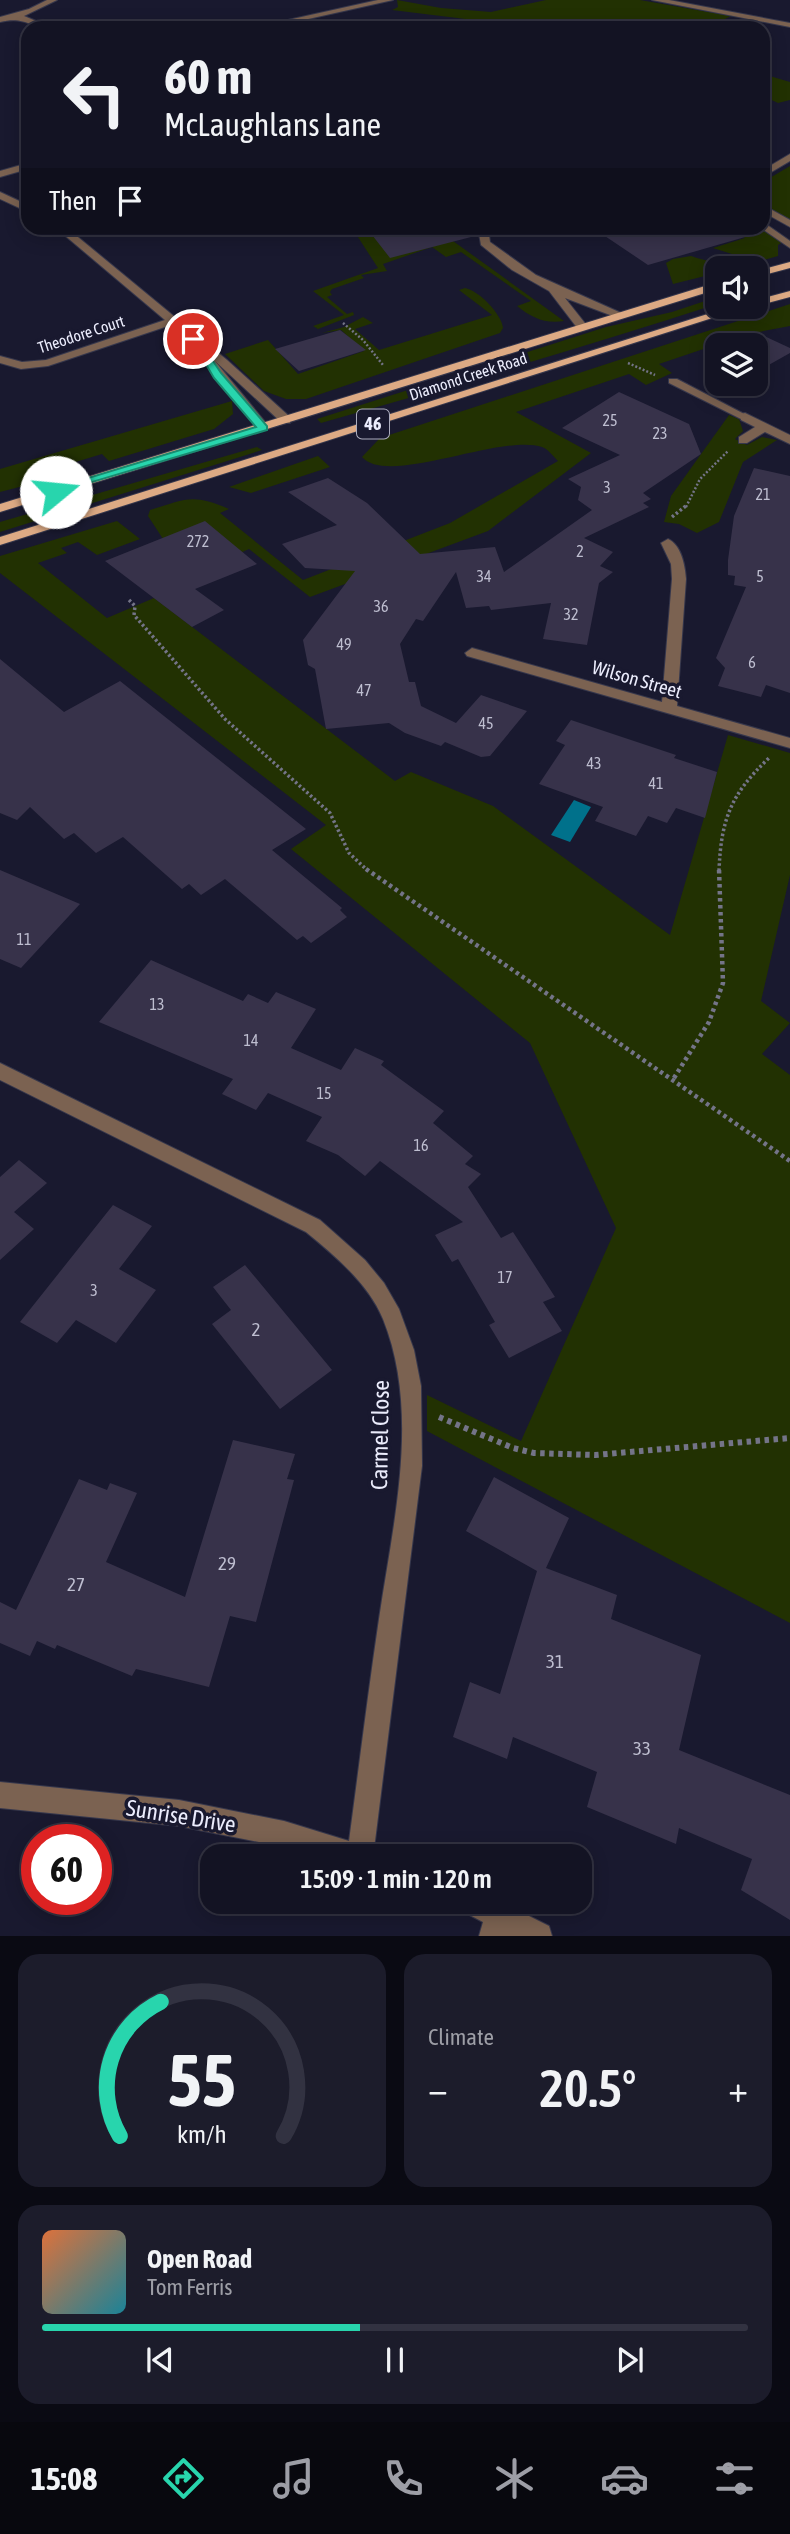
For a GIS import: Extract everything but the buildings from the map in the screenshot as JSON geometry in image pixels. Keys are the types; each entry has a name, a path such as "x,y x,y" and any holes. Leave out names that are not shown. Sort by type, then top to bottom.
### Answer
{"main road":[{"path":"768,271 790,265"},
{"name":"Diamond Creek Road","path":"0,509 705,289"},
{"path":"768,299 790,293"},
{"name":"Diamond Creek Road","path":"0,541 705,319"},
{"path":"286,420 297,430 303,446"},
{"path":"264,428 303,446"}],"street":[{"path":"0,20 18,16 53,0"},
{"path":"656,0 769,21"},
{"path":"286,21 372,1 391,4"},
{"path":"18,16 31,21"},
{"path":"770,21 790,25"},
{"path":"0,174 21,168"},
{"path":"0,195 21,206"},
{"path":"69,235 253,388 286,420"},
{"path":"484,235 485,243 494,252 546,285 622,316"},
{"path":"546,285 582,327"},
{"name":"Theodore Court","path":"0,359 21,366 41,365 172,321"},
{"path":"193,339 218,376 264,428"},
{"path":"745,418 790,440"},
{"path":"743,440 764,427"},
{"path":"668,543 678,564 679,579 669,707"},
{"name":"Wilson Street","path":"472,653 790,743"},
{"name":"Carmel Close","path":"0,1071 313,1226 343,1250 369,1277 393,1316 405,1356 412,1407 403,1526 361,1844"},
{"name":"Sunrise Drive","path":"0,1795 179,1813 284,1834 317,1844"},
{"path":"496,1925 539,1936"}],"lane":[{"path":"770,170 790,157"},
{"path":"770,212 790,224"},
{"path":"770,230 790,245"},
{"path":"673,381 745,418"}],"path":[{"path":"343,323 363,340 383,365"},
{"path":"626,362 673,381"},
{"path":"672,517 685,509 700,478 713,463 743,440"},
{"path":"129,600 135,606 134,615 225,719 330,813 349,853 362,867 674,1078 790,1161"},
{"path":"674,1078 709,1022 723,983 718,882 720,843 730,804 743,783 769,757"},
{"path":"412,1407 513,1448 534,1453 595,1455 790,1438"}],"green space":[{"path":"397,0 441,8 491,12 546,0 640,0 731,16 721,21 482,21 392,10 398,7"},
{"path":"770,76 790,82 790,100 778,103 770,99"},
{"path":"790,166 790,220 770,209 770,178"},
{"path":"770,234 783,242 778,245 778,256 768,259 768,256 738,256 713,248 745,238 740,235"},
{"path":"357,235 445,235 564,321 545,321 528,314 517,306 531,301 461,252 446,257 432,247 383,264 387,271 361,275 364,278 332,289 332,295 327,297 347,314 353,312 354,315 318,329 313,326 344,315 313,291 378,268"},
{"path":"691,256 705,260 705,276 673,284 666,263"},
{"path":"465,288 476,293 494,310 502,322 500,333 306,399 286,399 264,391 225,354 268,340 298,374 364,351 341,330 322,333 344,327 363,317 373,323 355,329 379,350 492,315 459,290"},
{"path":"705,301 705,308 572,350 321,423 317,419 606,327 672,312"},
{"path":"790,304 790,326 753,333 705,333 705,348 659,364 672,373 646,385 629,374 516,412 591,453 488,531 310,597 249,549 227,559 165,542 148,516 150,510 189,499 206,501 229,509 220,513 303,580 450,523 558,461 542,447 524,445 420,463 376,465 362,457 380,438 744,319 768,319 768,311"},
{"path":"232,401 233,414 214,429 109,461 102,454 59,467 66,475 0,492 0,469"},
{"path":"729,415 739,419 743,431 735,439 747,445 762,437 777,440 743,462 719,522 697,533 679,524 664,522 671,496"},
{"path":"257,447 262,450 0,532 0,522"},
{"path":"318,456 330,467 251,493 229,487"},
{"path":"117,521 140,539 97,555 78,542 61,548 67,553 38,563 107,618 154,598 395,781 411,772 493,806 670,935 728,735 790,753 790,875 761,1001 790,1023 762,1054 790,1075 790,1623 427,1431 427,1395 521,1441 616,1228 530,1043 291,849 326,825 0,573 0,556"}],"water":[{"path":"574,800 591,807 570,842 551,835"}],"route":[{"path":"56,492 264,428 218,376 193,339"}]}
